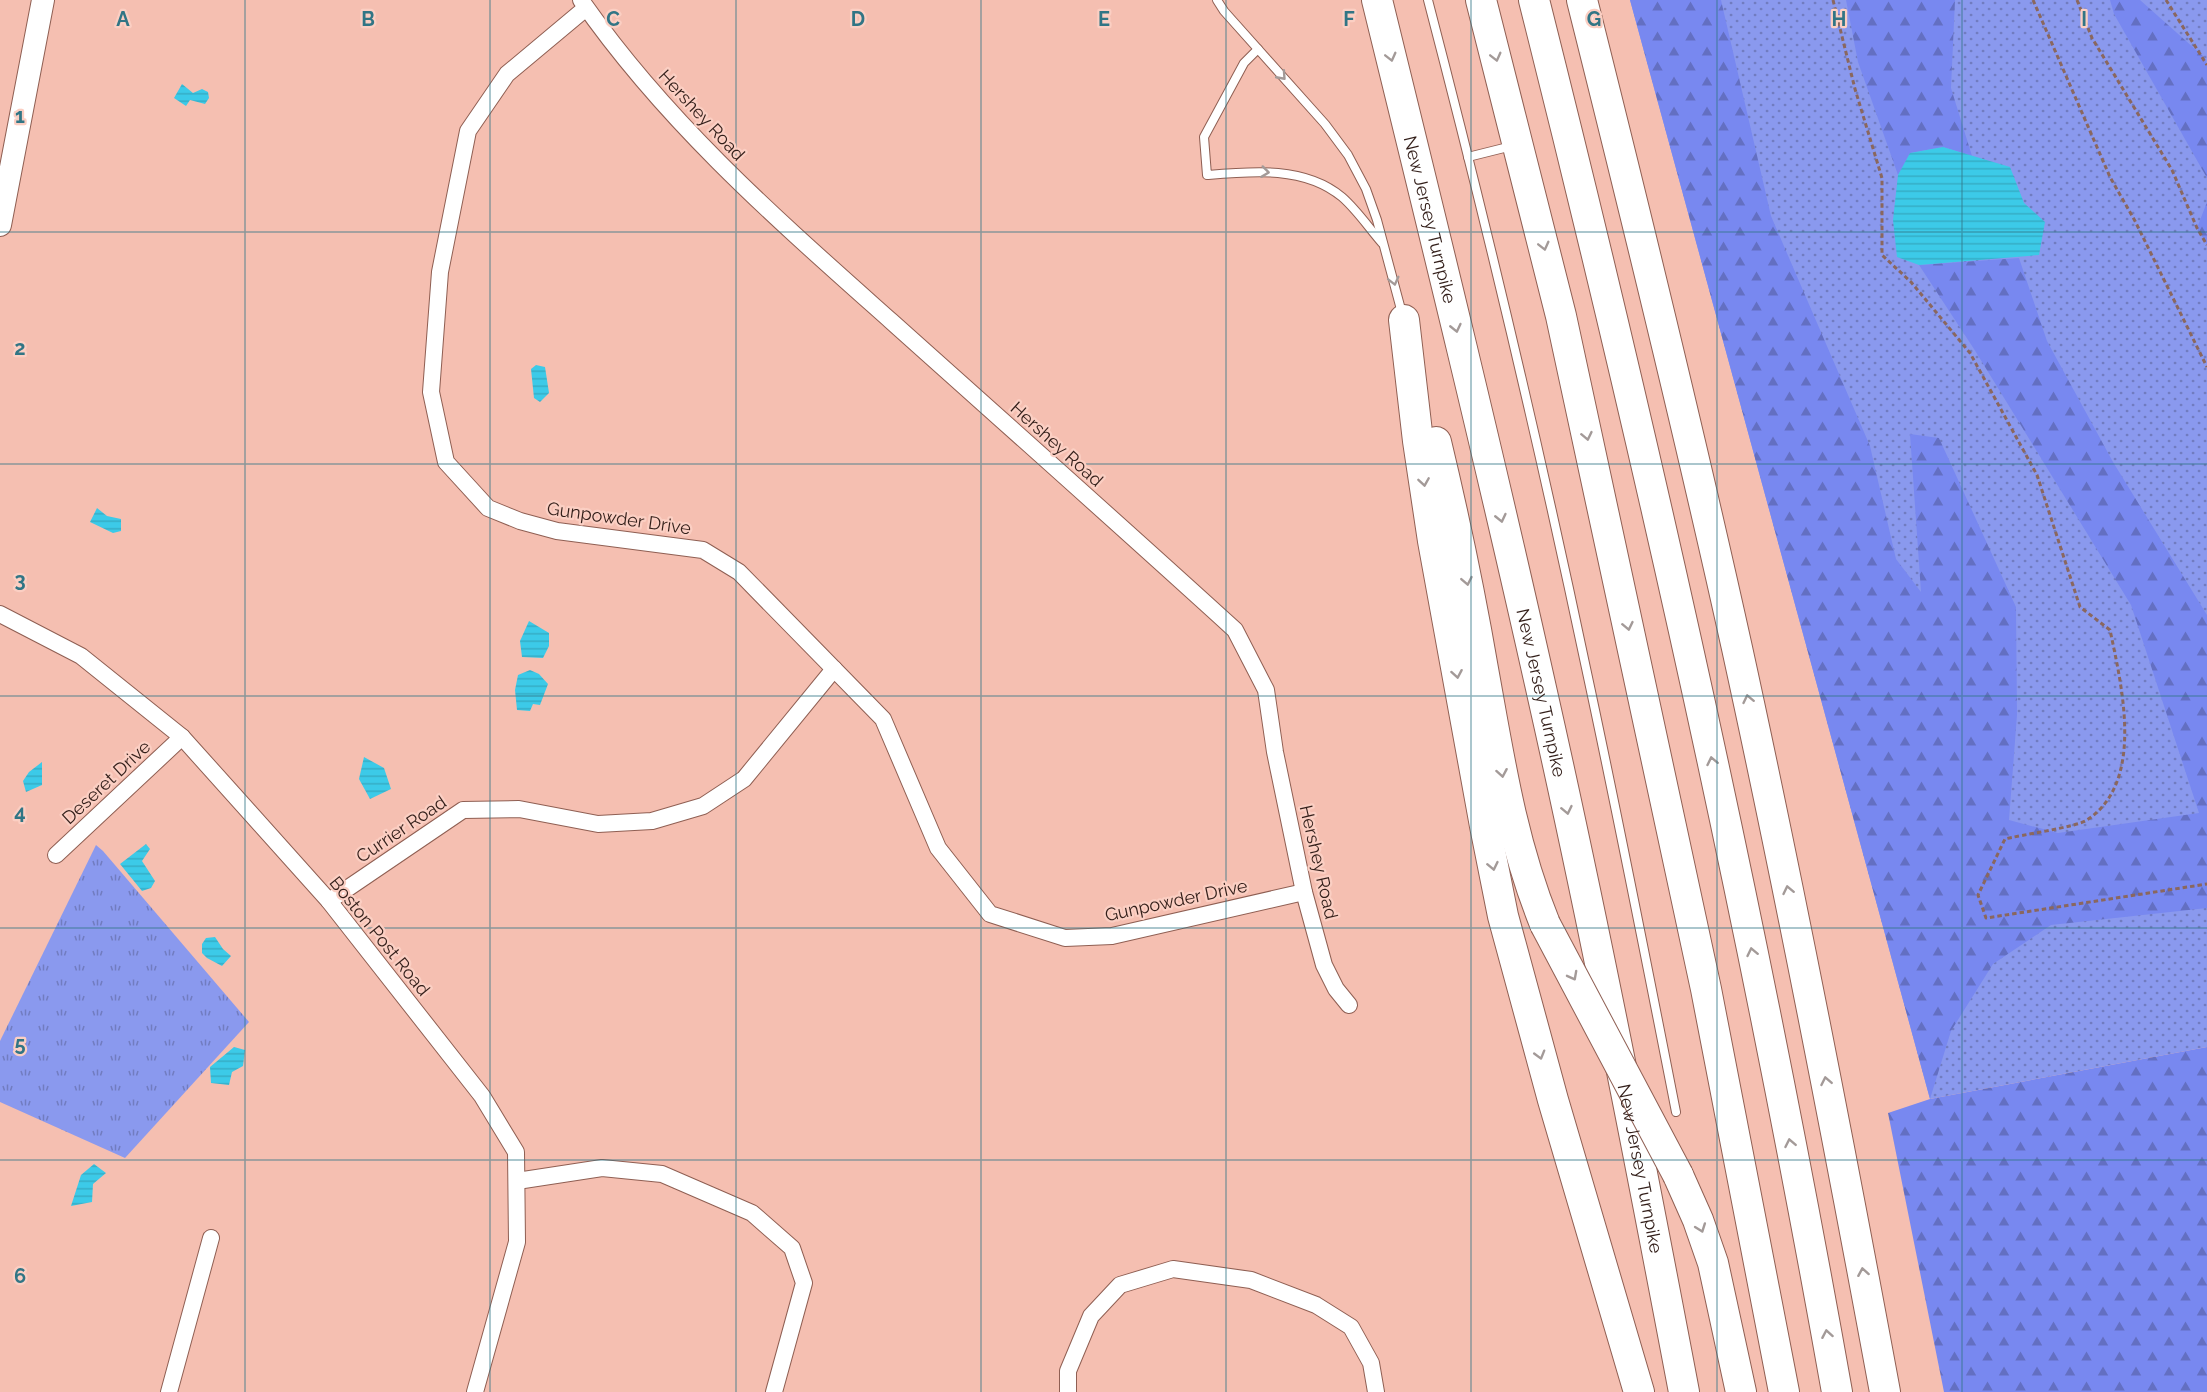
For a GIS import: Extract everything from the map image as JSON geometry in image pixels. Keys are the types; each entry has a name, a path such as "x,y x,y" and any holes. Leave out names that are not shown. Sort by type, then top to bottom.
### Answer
{"highway":[{"name":"New Jersey Turnpike","path":"1377,0 1428,206 1543,698 1612,1021 1684,1392"},
{"path":"1481,0 1561,316 1706,989 1784,1392"},
{"path":"1533,0 1576,166 1688,649 1811,1245 1837,1392"},
{"path":"1582,0 1737,648 1804,967 1885,1392"},
{"path":"1404,320 1456,527 1510,818 1531,890 1545,924 1678,1175 1698,1220 1713,1263 1741,1392"},
{"path":"1404,320 1418,441 1433,541 1503,915 1553,1100 1639,1392"}],"street":[{"path":"0,225 43,0"},
{"name":"Gunpowder Drive","path":"584,4 507,74 468,132 440,272 432,380 432,392 446,462 488,508 520,521 557,531 703,550 739,572 883,719 938,848 990,914 1065,938 1112,936 1304,892"},
{"name":"Hershey Road","path":"584,4 608,39 682,125 758,202 1235,630 1266,690 1275,752 1304,892 1324,965 1336,989 1349,1005"},
{"name":"Boston Post Road","path":"0,614 81,656 182,736 329,901 482,1096 516,1152 517,1242 475,1392"},
{"name":"Currier Road","path":"329,901 464,810 519,809 598,824 652,821 703,806 744,779 834,669"},
{"name":"Deseret Drive","path":"56,855 182,736"},
{"path":"517,1181 602,1168 662,1174 752,1213 792,1248 804,1283 774,1392"},
{"path":"169,1392 211,1238"},
{"path":"1068,1392 1068,1371 1091,1316 1120,1285 1173,1269 1251,1281 1316,1305 1351,1327 1371,1363 1376,1392"}],"lane":[{"path":"1217,0 1258,50 1325,124 1348,155 1366,189 1385,245 1404,320"},
{"path":"1428,0 1534,432 1587,669 1676,1112"},
{"path":"1258,50 1244,63 1204,137 1207,175 1253,171 1307,177 1341,197 1385,245"},
{"path":"1468,157 1518,144"}],"path":[{"path":"1833,0 1855,89 1882,178 1882,255 1911,282 1970,353 2037,475 2080,607 2110,630 2123,690 2124,754 2110,797 2086,821 2006,839 1978,895 1986,918 2207,884"},
{"path":"2033,0 2110,177 2135,221 2207,368"},
{"path":"2077,0 2092,38 2172,170 2197,228 2207,245"},
{"path":"2166,0 2207,65"}],"green space":[{"path":"1630,0 2207,0 2207,1047 1930,1099"},
{"path":"1630,0 1721,0 1771,216 1870,446 1896,559 1921,592 1910,434 1939,438 2016,607 2017,715 2009,820 2058,833 2199,813 2131,605 1974,349 1919,265 2019,258 2047,341 2113,462 2207,615 2207,908 2051,925 1993,964 1951,1031 1930,1099"},
{"path":"1846,0 1955,0 1951,88 1972,156 1943,147 1911,153 1898,175 1858,62"},
{"path":"2110,0 2140,0 2204,57 2207,65 2207,178 2114,14"},
{"path":"2207,202 2207,245 2197,228"},
{"path":"96,845 249,1022 125,1158 0,1102 0,1041"},
{"path":"2207,1047 2207,1392 1944,1392 1888,1113 1930,1099"}],"shaded area":[{"path":"182,84 193,93 202,89 208,92 209,98 205,104 190,100 186,106 174,98"},
{"path":"1943,147 2010,167 2024,203 2045,222 2039,255 1919,265 1897,257 1893,220 1898,175 1910,153"},
{"path":"536,365 545,367 549,393 540,402 534,398 531,369"},
{"path":"97,508 107,516 121,519 121,531 113,533 90,522"},
{"path":"529,621 549,633 549,646 543,658 522,657 520,641"},
{"path":"530,670 539,674 548,684 540,705 533,704 530,711 517,710 515,690 518,675"},
{"path":"364,757 384,768 391,789 370,799 359,779"},
{"path":"42,762 42,785 26,792 23,781 29,772"},
{"path":"146,844 150,849 142,861 155,881 151,888 142,891 120,864"},
{"path":"215,937 231,956 222,966 202,953 202,944 206,938"},
{"path":"234,1047 245,1050 243,1066 232,1072 229,1085 211,1083 210,1067"},
{"path":"94,1164 106,1173 93,1184 92,1202 71,1206 81,1175"}]}
